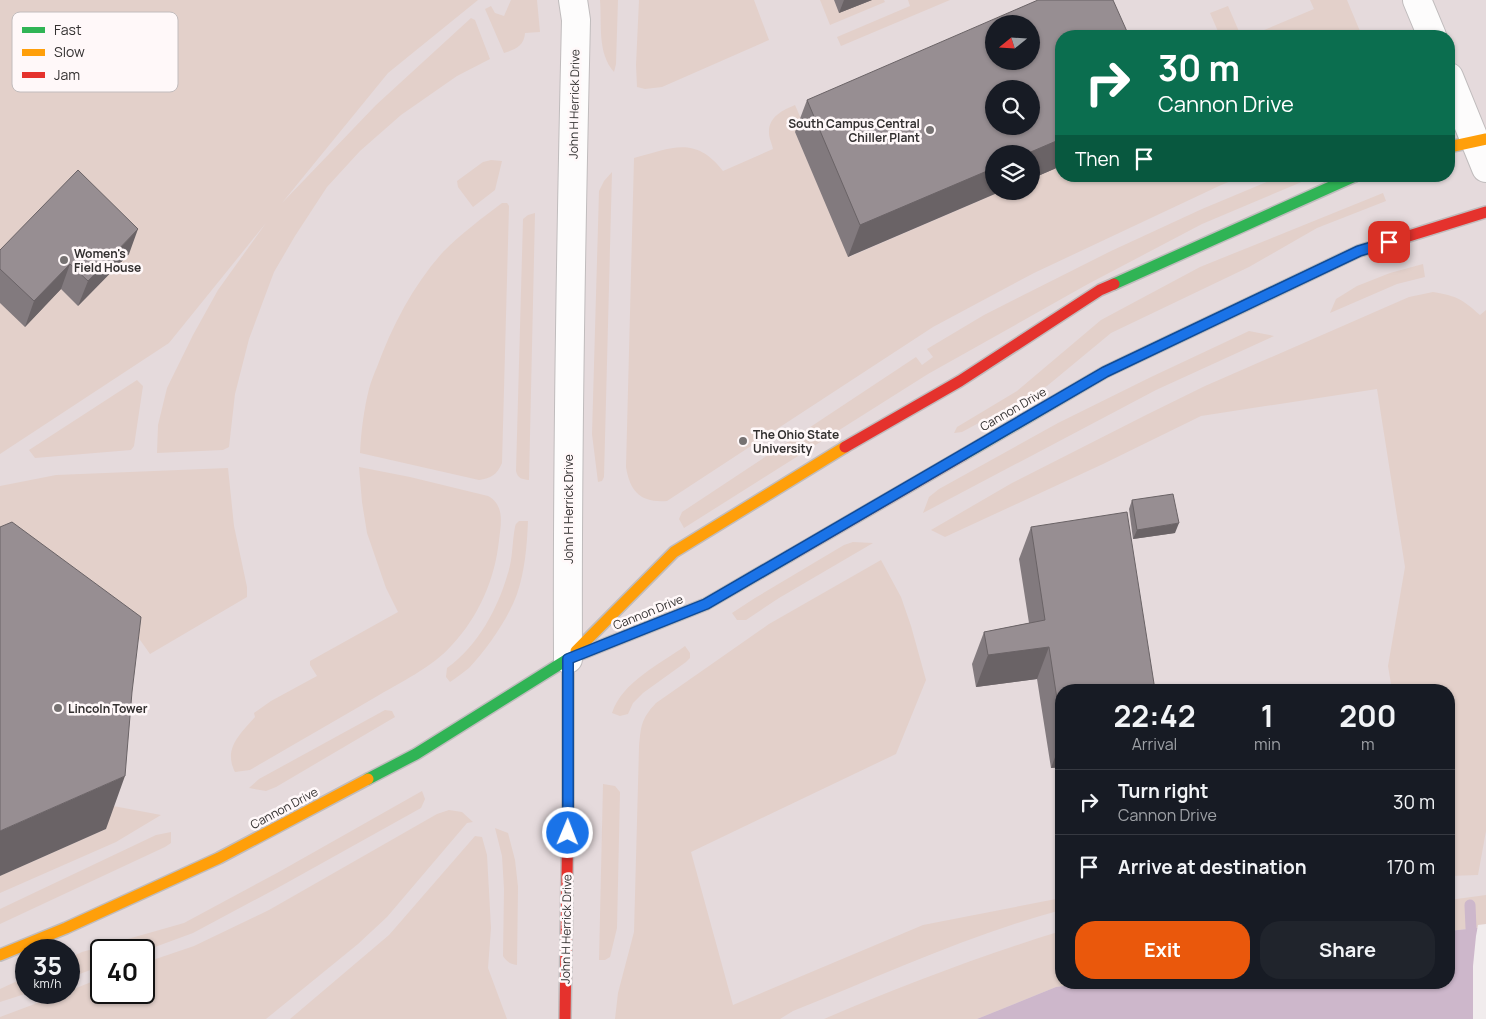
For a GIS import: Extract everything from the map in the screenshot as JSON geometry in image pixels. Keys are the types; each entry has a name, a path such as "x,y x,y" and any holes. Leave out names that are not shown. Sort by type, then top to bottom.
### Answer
{"street":[{"name":"John H Herrick Drive","path":"565,1019 568,782 567,499 576,20 573,0"},
{"path":"1417,0 1430,30"},
{"path":"1455,89 1480,140 1486,168"},
{"path":"1455,146 1480,140"},
{"name":"Cannon Drive","path":"568,659 674,552 839,451 960,381 1100,290 1342,182"},
{"name":"Cannon Drive","path":"0,955 66,928 219,858 416,754 568,659 706,604 1105,372 1359,251 1486,212"}],"shaded area":[{"name":"The Ohio State University","path":"0,0 1486,0 1486,1019 0,1019"},
{"path":"0,0 478,0 388,73 282,203 376,105 471,18 475,20 490,59 457,76 401,115 360,151 327,187 274,272 249,339 235,394 229,447 223,450 157,453 158,425 167,388 193,335 218,290 266,223 169,343 0,454"},
{"path":"511,0 537,0 540,32 525,33 523,41 519,46 504,53 485,9 491,6 495,13 504,16"},
{"path":"600,0 618,0 616,64 614,72 605,56 603,47"},
{"path":"639,0 754,0 769,40 662,87 645,89 637,87 636,65"},
{"path":"820,0 834,0 840,12 870,0 884,0 885,2 830,25"},
{"path":"908,0 950,0 841,46 837,37 910,6"},
{"path":"1310,0 1347,0 1360,30 1264,30 1314,9"},
{"path":"1228,6 1238,30 1217,30 1210,13"},
{"path":"795,105 805,128 795,132 849,257 985,198 985,200 1040,200 1040,175 1055,169 1055,182 1229,182 1034,273 933,327 667,501 644,498 638,494 630,483 626,467 634,158 671,148 693,148 703,152 723,171 773,149 769,127 777,115"},
{"path":"491,160 502,161 495,190 473,207 458,187 457,181 483,162"},
{"path":"612,172 604,477 602,481 598,482 592,434 599,191 604,181"},
{"path":"1267,182 1302,182 1202,224 1088,284 928,374 684,528 679,519 682,512 916,357 922,365 933,357 927,349 984,315 1111,251 1202,209"},
{"path":"1383,193 1386,201 1317,228 1249,267 1111,333 1047,386 962,432 954,433 957,427 1017,391 1101,320 1200,267"},
{"path":"502,203 507,203 509,206 502,463 500,467 493,475 479,480 360,453 363,420 370,386 390,336 405,306 432,264 443,252"},
{"path":"535,213 529,480 518,476 516,471 523,219"},
{"path":"1423,264 1425,277 1397,284 1330,313 1336,299 1357,286 1390,273"},
{"path":"1433,292 1459,299 1480,315 1486,310 1486,831 1478,875 1455,876 1455,684 1391,684 1388,666 1405,567 1377,389 1201,416 1103,464 945,537 931,530 1012,483 1205,386 1409,297"},
{"path":"1249,331 1274,336 1156,390 923,513 929,497 939,489 1058,423"},
{"path":"137,380 143,386 134,446 131,450 35,458 29,450"},
{"path":"359,467 488,496 497,504 501,515 501,528 494,569 484,596 462,634 444,653 426,667 250,770 235,772 232,764 232,749 239,736 255,717 254,713 271,701 317,676 310,665 310,661 398,612 386,588 367,533"},
{"path":"228,468 234,526 247,587 247,597 150,654 123,616 0,549 0,486 56,475"},
{"path":"519,521 528,521 527,539 522,576 513,604 503,623 483,652 469,668 450,682 446,677 447,668 477,638 499,600 510,567 515,527"},
{"path":"853,542 873,543 779,598 746,620 737,620 732,613 844,545"},
{"path":"881,560 901,597 926,680 896,754 691,852 733,1005 923,925 1055,899 1055,912 993,931 959,944 793,1011 780,1019 615,1019 618,993 634,932 641,728 647,714 656,703 769,624"},
{"path":"685,646 690,653 690,658 686,662 643,693 633,703 628,714 620,716 612,713 624,692 633,683"},
{"path":"385,710 392,711 395,717 276,787 266,791 249,788 259,779"},
{"path":"603,784 615,786 620,792 617,928 610,957 605,960 599,960"},
{"path":"422,791 425,799 421,808 193,933 155,947 155,939 128,939 184,923"},
{"path":"108,805 161,815 116,842 0,893 0,876 106,829"},
{"path":"449,810 462,812 473,822 467,823 387,917 358,944 266,1019 0,1019 0,1017 35,1004 80,1004 80,987 90,982 90,1004 155,1004 155,959 194,946 269,910 437,814"},
{"path":"495,828 508,833 515,860 518,887 517,965 512,964 503,956 504,889 502,856"},
{"path":"171,832 171,843 165,847 0,924 0,909 156,835"},
{"path":"475,836 482,837 487,855 491,928 488,968 507,1019 290,1019 389,935"},
{"path":"1486,895 1486,927 1455,930 1455,899"},
{"path":"1486,927 1486,1019 977,1019 1055,987 1055,989 1455,989 1455,930"},
{"path":"1055,933 1055,987 977,1019 824,1019 941,972"},
{"path":"90,950 90,970 80,974 80,953"},
{"path":"15,982 15,997 0,1002 0,989"}],"pier":[{"path":"1486,924 1486,1019 1473,1019 1473,966 1476,936 1478,925"}],"building":[{"name":"South Campus Central Chiller Plant","path":"1038,0 1113,0 1126,30 1055,30 1055,142 1040,148 1040,145 985,145 985,172 860,225 807,100 985,23 985,70 1040,70 1040,15 1003,15"},
{"name":"Women's Field House","path":"78,170 138,229 88,281 70,264 34,301 0,269 0,250"},
{"path":"1173,494 1179,523 1137,530 1132,500"},
{"path":"1127,512 1154,684 1055,684 1055,686 1049,647 988,655 984,632 1045,620 1031,527"},
{"name":"Lincoln Tower","path":"12,522 141,617 125,776 0,831 0,527"}],"waterway":[{"path":"1470,905 1471,928"}],"traffic: fast":[{"path":"1114,284 1342,182"},
{"path":"963,455 1105,372 1359,251 1383,244"},
{"path":"368,779 416,754 568,659 706,604 789,556"},
{"path":"568,659 568,807"}],"traffic: slow":[{"path":"1455,146 1486,139"},
{"path":"576,651 674,552 845,447"},
{"path":"0,955 66,928 219,858 368,779"}],"traffic: jam":[{"path":"1383,244 1486,212"},
{"path":"845,447 960,381 1100,290 1114,284"},
{"path":"789,556 963,455"},
{"path":"565,1019 568,807"}],"place":[{"name":"South Campus Central Chiller Plant","path":"930,130"},
{"name":"Women's Field House","path":"64,260"},
{"name":"The Ohio State University","path":"743,441"},
{"name":"Lincoln Tower","path":"58,708"}],"route":[{"path":"568,833 568,659 706,604 1105,372 1359,251 1389,242"}]}
